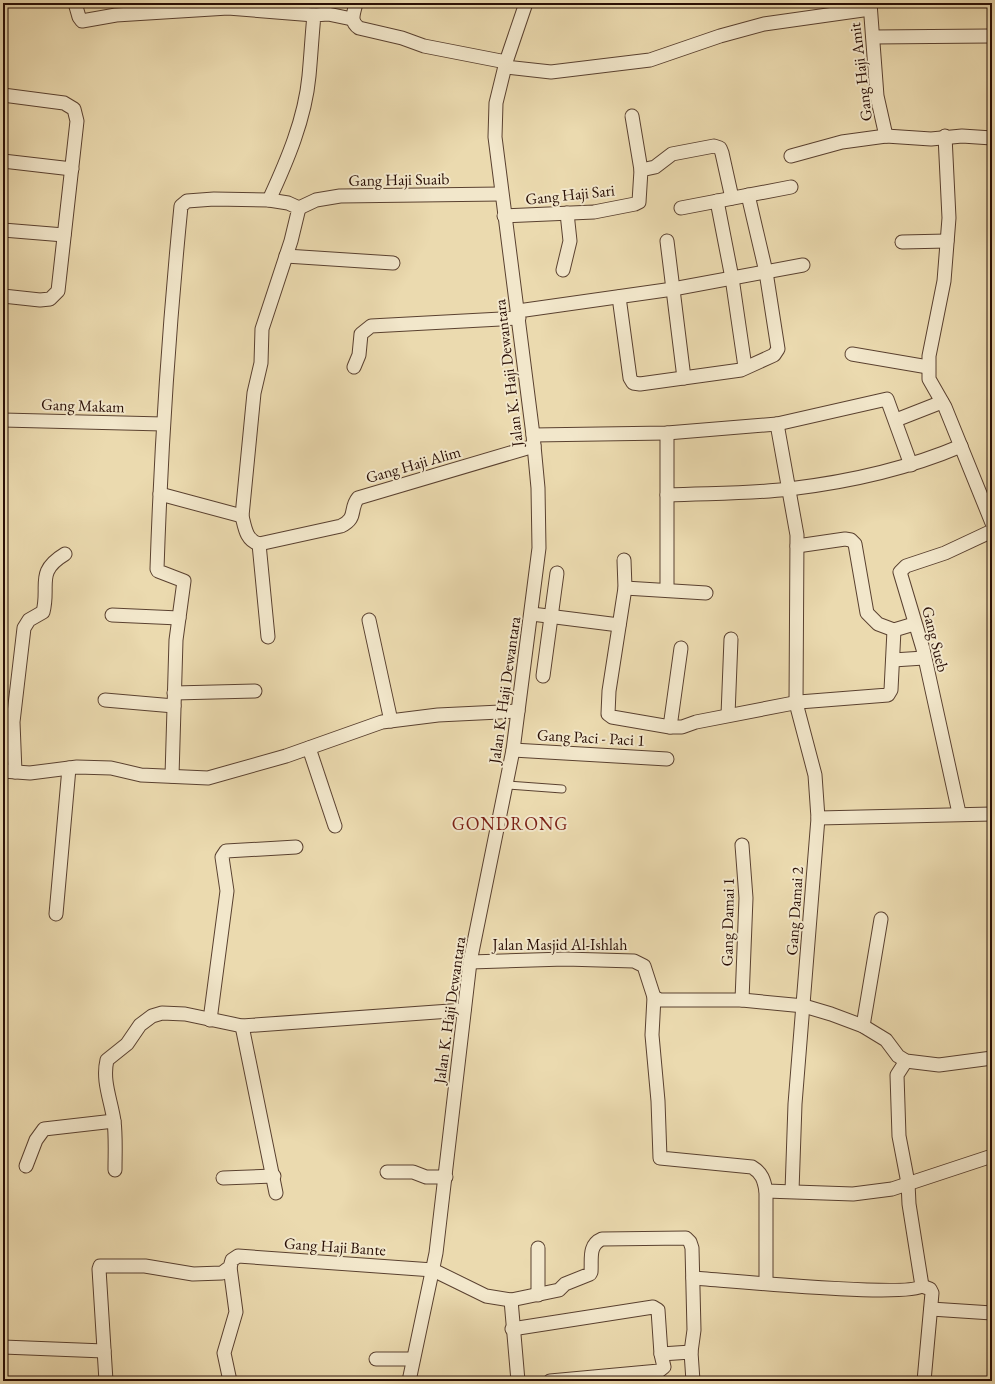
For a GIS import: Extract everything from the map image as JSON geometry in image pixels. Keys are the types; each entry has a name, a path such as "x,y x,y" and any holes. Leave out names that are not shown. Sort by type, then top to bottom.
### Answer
{"street":[{"path":"75,3 79,17 82,21 144,8 228,8 314,15 328,14 352,19"},
{"path":"356,3 352,19 355,25 359,28 402,38 424,46 506,65 551,72 650,60 720,36 764,24 870,6"},
{"name":"Jalan K. Haji Dewantara","path":"409,1381 433,1270 446,1177 470,962 513,750 532,614 539,548 538,488 533,441 495,137 496,103 506,65 526,3"},
{"name":"Gang Haji Amit","path":"870,6 877,96 886,136"},
{"path":"268,200 284,167 303,108 309,76 314,15"},
{"path":"873,37 990,36"},
{"path":"3,95 64,103 74,109 77,121 58,291 50,299 40,300 3,296"},
{"path":"632,116 641,170 655,167 672,154 714,146 720,148 722,153 732,198"},
{"path":"791,156 842,142 886,136 931,139 945,136 992,138"},
{"path":"945,136 949,218 944,281 928,367 929,379 942,402 992,523"},
{"path":"3,161 72,169"},
{"name":"Gang Haji Sari","path":"504,216 594,212 639,202 641,170"},
{"path":"681,208 791,187"},
{"name":"Gang Haji Suaib","path":"299,208 316,200 340,196 501,194"},
{"path":"619,297 630,378 633,383 640,384 741,370 774,355 778,349 766,272 748,195"},
{"path":"172,776 176,640 184,581 158,571 157,569 163,424 170,316 181,206 187,201 207,199 268,200 288,202 299,208 286,256 262,329 260,363 254,393 242,516 247,534 251,541 259,544 268,637"},
{"path":"717,201 732,278 745,367"},
{"path":"563,270 570,241 567,213"},
{"path":"3,230 64,235"},
{"path":"667,241 684,378"},
{"path":"902,242 947,241"},
{"path":"286,256 393,263"},
{"path":"354,367 359,355 361,334 371,326 518,315 803,265"},
{"path":"852,354 928,367"},
{"path":"533,441 666,433 777,424 884,399 888,402 896,420 911,465"},
{"path":"896,420 942,402"},
{"name":"Gang Makam","path":"3,420 163,424"},
{"name":"Gang Damai 2","path":"777,424 797,535 796,703 815,776 818,818 795,1104 792,1191"},
{"path":"666,433 667,590"},
{"name":"Gang Haji Alim","path":"259,544 341,526 349,522 354,513 355,501 358,498 533,441"},
{"path":"667,495 789,489 848,479 911,465 960,446"},
{"path":"160,494 242,516"},
{"name":"Gang Sueb","path":"959,813 924,658 900,572 906,566 945,553 992,531"},
{"path":"796,546 845,539 851,540 855,544 867,614 878,624 894,630 914,624"},
{"path":"65,554 49,566 45,574 45,604 43,612 29,620 24,628 13,722 9,772 30,773 69,768 111,768 141,775 208,778 309,748 382,722 438,715 518,711"},
{"path":"624,560 626,588 609,691 608,714 612,717 670,727 682,727 696,722 728,715 796,703 888,694 891,690 894,630"},
{"path":"543,676 557,573"},
{"path":"626,588 706,593"},
{"path":"532,614 619,625"},
{"path":"112,615 179,618"},
{"path":"369,620 391,721"},
{"path":"728,715 731,640"},
{"path":"670,727 681,648"},
{"path":"893,660 924,658"},
{"path":"105,700 174,699 255,691"},
{"path":"309,748 335,826"},
{"name":"Gang Paci - Paci 1","path":"513,750 667,759"},
{"path":"56,914 69,768"},
{"path":"818,818 959,813 992,814"},
{"name":"Gang Damai 1","path":"742,845 746,898 742,1000"},
{"path":"210,1020 227,891 222,857 226,851 296,847"},
{"path":"863,1026 881,918"},
{"name":"Jalan Masjid Al-Ishlah","path":"470,962 565,960 634,961 644,966 654,997"},
{"path":"766,1283 766,1191 763,1177 759,1172 752,1167 660,1158 658,1101 652,1035 654,997 660,1000 675,1001 742,1000 804,1006 863,1026 886,1040 898,1056 906,1061 939,1065 992,1058"},
{"path":"115,1170 114,1121 107,1093 106,1060 127,1044 140,1025 152,1016 162,1013 185,1014 242,1026 464,1010"},
{"path":"242,1026 274,1176 276,1193"},
{"path":"906,1061 897,1075 896,1087 899,1136 908,1183 909,1204 922,1286"},
{"path":"26,1166 36,1140 44,1129 114,1121"},
{"path":"766,1191 853,1194 892,1189 992,1156"},
{"path":"387,1172 413,1172 426,1177 446,1177"},
{"path":"223,1178 274,1176"},
{"path":"433,1270 486,1296 511,1300 559,1290 565,1284 590,1274 592,1246 595,1242 602,1239 686,1238 690,1242 692,1248 694,1330 691,1352 693,1381"},
{"path":"538,1248 538,1295"},
{"name":"Gang Haji Bante","path":"232,1262 252,1257 433,1270"},
{"path":"106,1381 98,1269 100,1266 145,1266 193,1274 222,1274 232,1262"},
{"path":"230,1381 224,1353 236,1312 232,1262"},
{"path":"693,1278 841,1289 906,1290 920,1288 922,1286 930,1289 932,1293 931,1309 924,1381"},
{"path":"511,1300 512,1328 518,1381"},
{"path":"512,1328 653,1307 658,1310 661,1354 664,1367 658,1371 550,1381"},
{"path":"931,1309 992,1313"},
{"path":"3,1347 104,1351"},
{"path":"661,1354 691,1352"},
{"path":"376,1358 413,1359"}],"lane":[{"path":"507,785 562,789"}],"district":[{"name":"GONDRONG","path":"510,824"}]}
